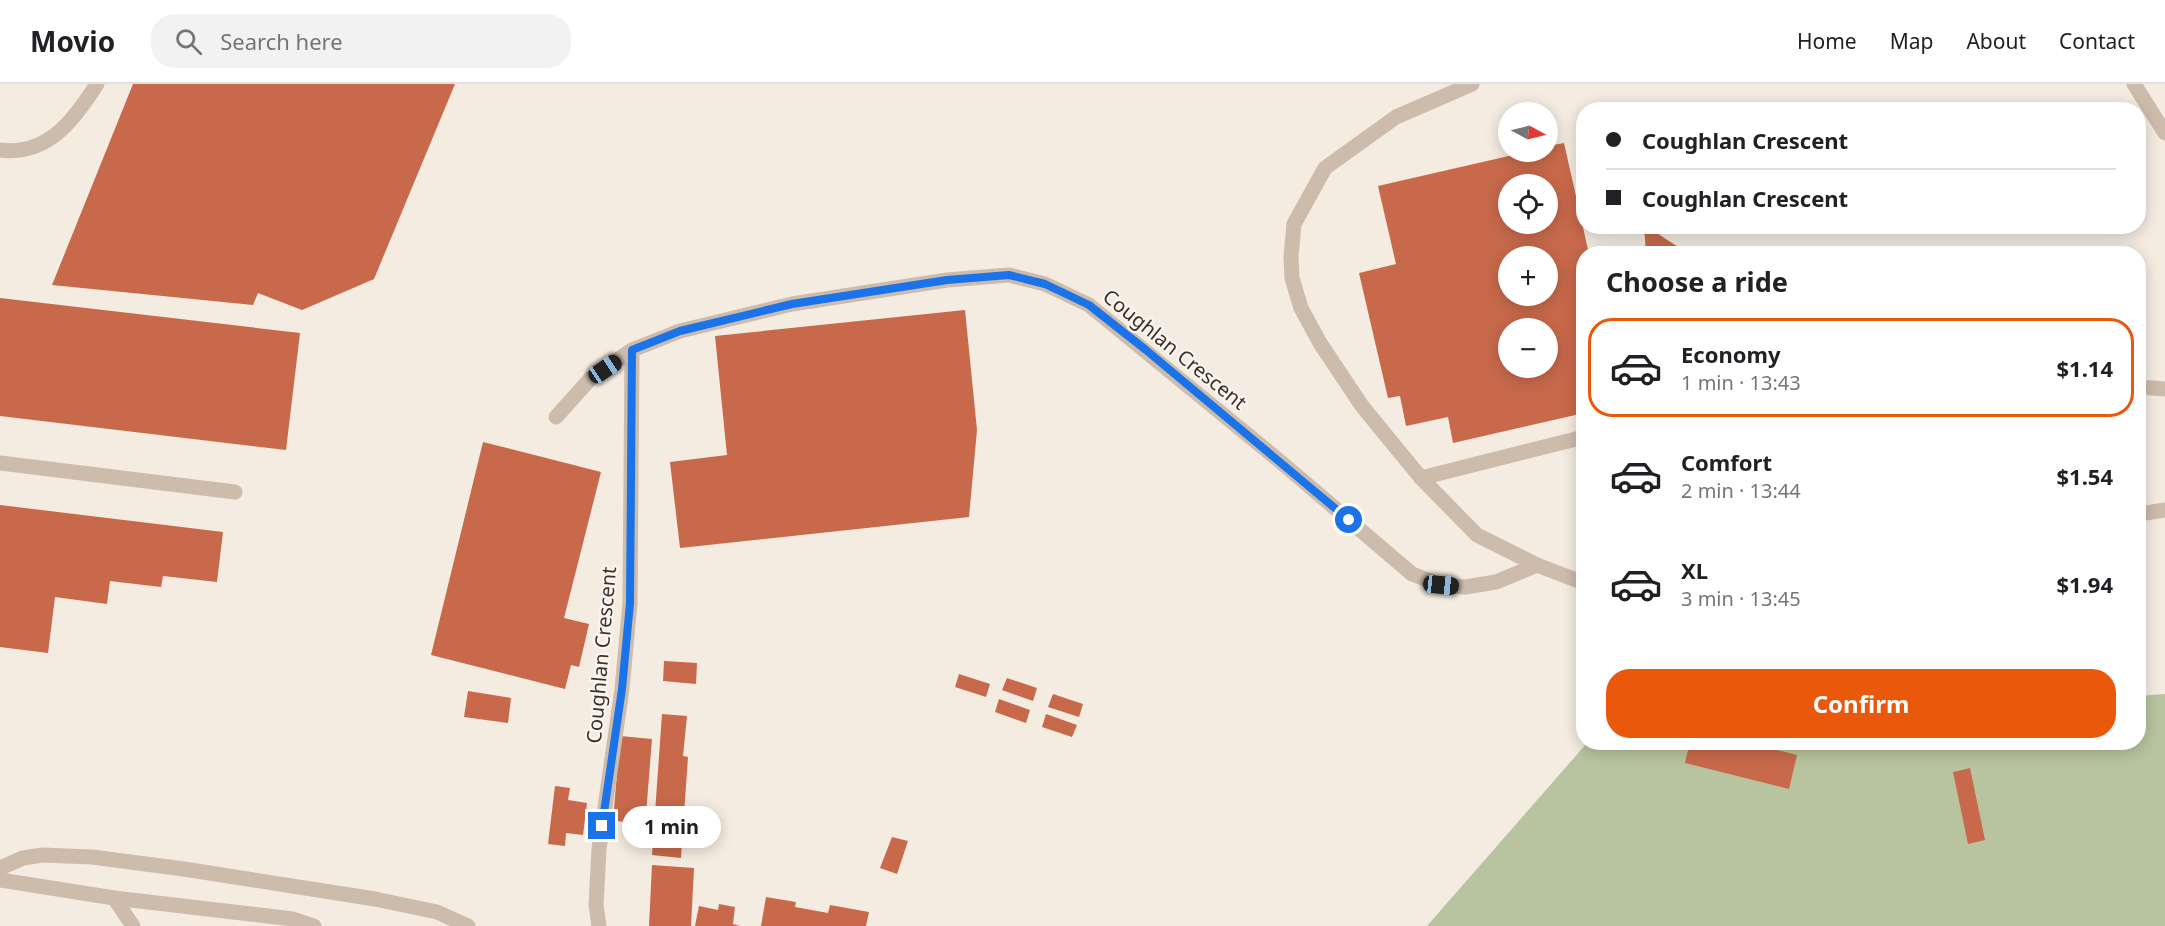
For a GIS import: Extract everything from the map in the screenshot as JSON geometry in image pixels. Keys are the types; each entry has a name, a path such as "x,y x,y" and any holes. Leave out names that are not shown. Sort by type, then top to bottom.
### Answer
{"lane":[{"path":"0,150 35,147 56,135 72,120 97,84"},
{"path":"1472,84 1396,117 1325,168 1294,224 1292,278 1301,308 1320,343 1362,406 1421,478 1477,535 1537,565 1576,580"},
{"path":"2134,84 2145,102"},
{"path":"2146,103 2165,133"},
{"name":"Coughlan Crescent","path":"556,417 591,378 632,350 680,331 792,304 947,280 1009,275 1045,284 1089,305 1146,350 1412,574 1441,585 1465,587 1496,582 1537,565"},
{"name":"Coughlan Crescent","path":"599,926 596,905 599,849 622,689 630,603 632,350"},
{"path":"2146,388 2165,389"},
{"path":"1421,478 1576,439"},
{"path":"0,463 235,492"},
{"path":"2146,513 2165,510"},
{"path":"0,868 23,858 42,855 92,857 375,899 437,912 468,926"},
{"path":"0,880 293,920 314,926"},
{"path":"114,897 133,926"}],"green space":[{"path":"2165,694 2165,926 1427,926 1581,750 2146,750 2146,695"}],"building":[{"path":"133,84 455,84 374,279 302,310 258,293 253,305 52,285"},
{"path":"1564,143 1576,196 1576,234 1584,234 1587,246 1576,246 1576,415 1453,443 1448,417 1406,426 1400,396 1388,398 1359,273 1396,264 1378,186 1498,158 1498,162 1558,162 1558,144"},
{"path":"1645,234 1658,234 1677,246 1645,246"},
{"path":"0,298 300,333 286,450 0,416"},
{"path":"965,310 977,430 969,517 680,548 670,462 727,455 715,336"},
{"path":"483,442 601,472 564,618 589,624 579,667 571,665 565,689 431,655"},
{"path":"0,505 223,532 217,582 163,576 161,587 110,581 107,604 55,597 48,653 0,647"},
{"path":"664,661 697,663 696,684 663,681"},
{"path":"959,674 990,684 986,697 955,687"},
{"path":"1007,678 1037,688 1033,701 1002,690"},
{"path":"468,691 511,698 508,723 464,717"},
{"path":"1053,694 1083,704 1079,717 1048,707"},
{"path":"999,699 1030,710 1026,723 995,712"},
{"path":"662,714 687,716 683,756 688,757 681,858 652,855"},
{"path":"1046,714 1077,725 1072,737 1042,727"},
{"path":"620,736 652,739 645,827 629,825 630,822 613,821"},
{"path":"1688,750 1777,750 1797,755 1789,789 1685,763"},
{"path":"1970,768 1985,840 1968,844 1953,772"},
{"path":"555,786 570,788 568,800 587,803 583,835 566,833 565,846 548,844"},
{"path":"892,837 908,841 897,874 880,868"},
{"path":"652,865 694,868 691,926 649,926"},
{"path":"766,897 796,902 795,907 828,913 830,905 869,912 866,926 761,926"},
{"path":"719,904 735,907 733,924 740,926 695,926 699,906 718,910"}],"route":[{"path":"602,826 622,689 630,603 632,350 680,331 792,304 947,280 1009,275 1045,284 1089,305 1349,520"}]}
